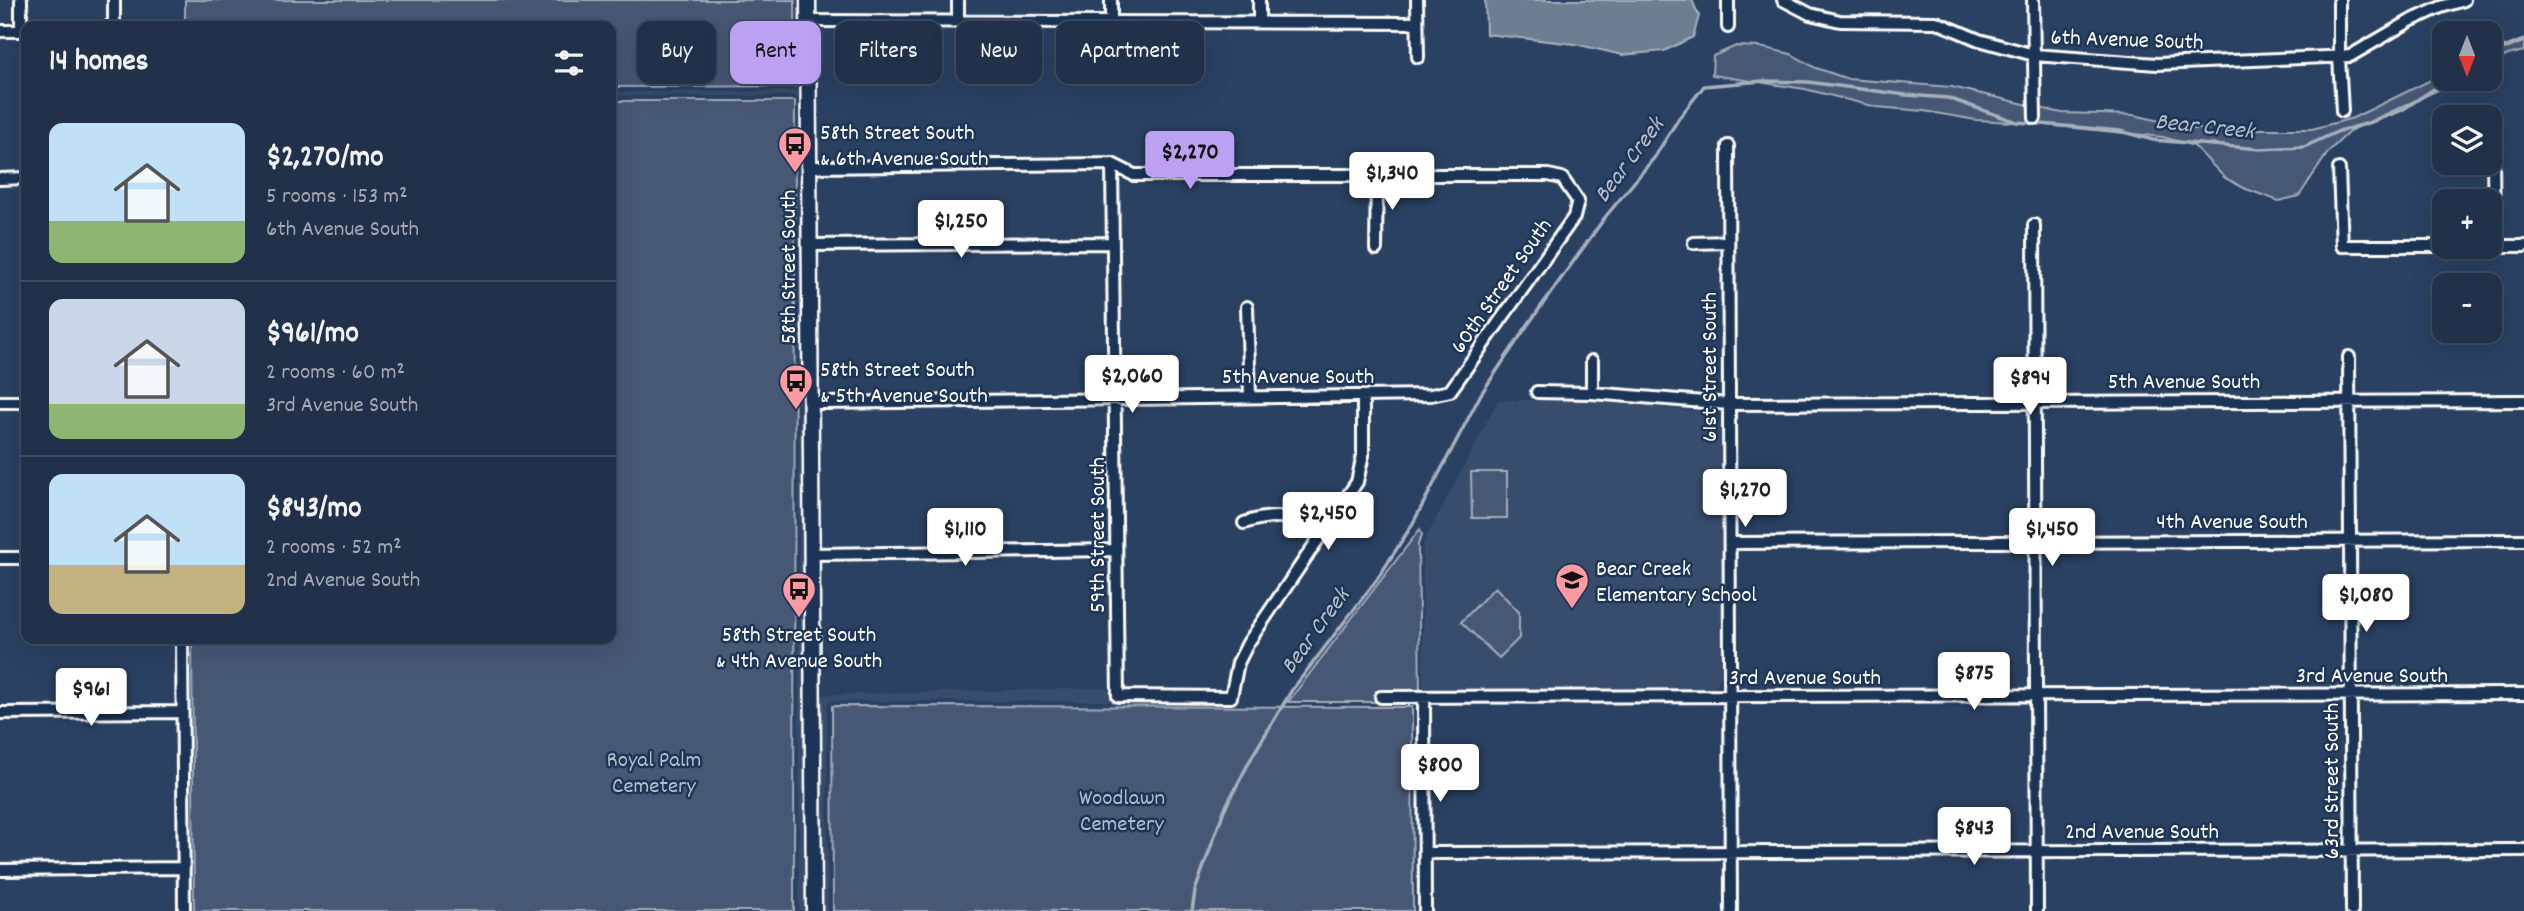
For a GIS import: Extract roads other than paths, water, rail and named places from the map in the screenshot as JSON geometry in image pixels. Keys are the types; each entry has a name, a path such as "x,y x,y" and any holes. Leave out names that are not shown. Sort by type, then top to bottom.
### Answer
{"street":[{"path":"21,0 23,21"},
{"path":"114,0 114,21"},
{"name":"58th Street South","path":"808,0 808,21"},
{"path":"958,0 958,21"},
{"path":"1111,0 1111,21"},
{"path":"1259,0 1259,22"},
{"path":"1417,0 1418,57"},
{"path":"1728,0 1728,27"},
{"name":"6th Avenue South","path":"1783,0 1810,14 1840,21 1936,22 1979,40 2034,55 2157,64 2350,56 2410,20 2464,0"},
{"path":"2033,0 2035,118"},
{"path":"2339,0 2343,111"},
{"path":"821,21 956,21"},
{"path":"1204,22 1417,23"},
{"path":"0,32 21,32"},
{"name":"58th Street South","path":"808,84 814,911"},
{"name":"61st Street South","path":"1728,146 1731,911"},
{"path":"809,167 1112,164 1134,175 1377,175 1376,249"},
{"name":"59th Street South","path":"1112,164 1118,696 1231,696 1238,663 1248,643 1325,529"},
{"path":"2339,169 2342,246 2432,246"},
{"name":"60th Street South","path":"1377,175 1548,174 1562,178 1578,201 1574,218 1450,391"},
{"path":"0,179 21,178"},
{"path":"2034,225 2038,911"},
{"path":"1694,243 1728,242"},
{"path":"809,245 1112,243"},
{"path":"2502,246 2524,246"},
{"path":"1247,307 1250,396"},
{"name":"63rd Street South","path":"2349,357 2352,911"},
{"path":"1592,361 1592,393"},
{"name":"5th Avenue South","path":"811,403 1432,395 1450,391"},
{"name":"5th Avenue South","path":"1537,392 1592,393 1729,404 2524,401"},
{"path":"1244,523 1262,517 1290,516 1325,529 1357,482 1363,455 1363,396"},
{"path":"0,402 21,402"},
{"name":"4th Avenue South","path":"1730,543 2524,540"},
{"path":"812,554 1116,551"},
{"path":"0,558 21,558"},
{"path":"182,644 184,911"},
{"name":"3rd Avenue South","path":"1381,697 2524,694"},
{"path":"1424,698 1425,911"},
{"path":"0,713 182,712"},
{"name":"2nd Avenue South","path":"1425,853 2524,850"},
{"path":"0,870 184,869"}],"waterway":[{"name":"Bear Creek","path":"2502,50 2524,41"},
{"name":"Bear Creek","path":"1192,911 1195,891 1224,810 1292,690 1378,578 1412,525 1481,394 1527,326 1606,216 1654,158 1679,118 1704,86 1763,81 1808,82 1948,98 2017,122 2120,131 2153,140 2260,149 2304,147 2339,131 2402,110 2432,90"}],"place":[{"name":"58th Street South & 6th Avenue South","path":"795,174"},
{"name":"58th Street South & 5th Avenue South","path":"796,411"},
{"name":"Bear Creek Elementary School","path":"1572,610"},
{"name":"58th Street South & 4th Avenue South","path":"799,619"}],"park label":[{"name":"Royal Palm Cemetery","path":"654,771"},
{"name":"Woodlawn Cemetery","path":"1122,809"}]}
